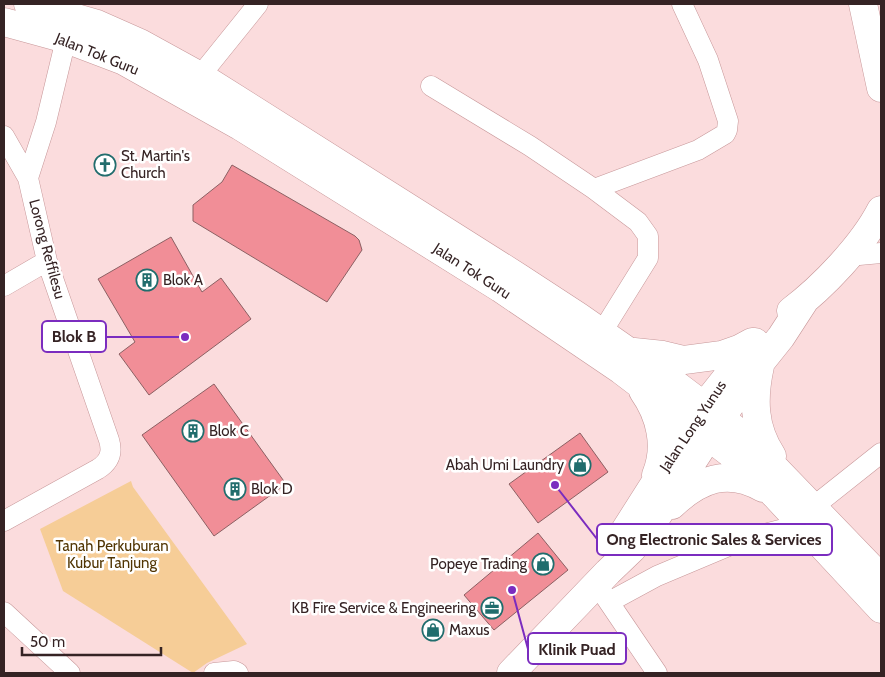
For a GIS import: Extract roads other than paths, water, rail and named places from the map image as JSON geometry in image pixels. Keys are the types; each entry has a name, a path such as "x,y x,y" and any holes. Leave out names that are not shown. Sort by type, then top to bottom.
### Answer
{"main road":[{"name":"Jalan Tok Guru","path":"28,4 97,24 140,44 200,76 510,271 602,332 625,361"},
{"path":"864,4 881,88"},
{"name":"Jalan Tok Guru","path":"4,22 66,39 124,61 240,126 466,266 625,361 706,422 745,437 781,487 808,516 881,609"},
{"name":"Jalan Long Yunus","path":"511,673 604,586 632,549 648,512 706,422 726,377 759,351 766,330 805,300 848,256 867,234 881,210"},
{"path":"740,350 759,351 755,408 760,430 781,487 728,476 711,479 694,487 681,497 648,512 662,454 660,429 654,409 625,361 663,355 684,360 722,355 740,350"},
{"name":"Jalan Tok Guru","path":"808,516 881,578"}],"street":[{"path":"200,76 258,4"},
{"path":"594,189 698,150 721,137 727,130 728,121 708,60 682,4"},
{"name":"Lorong Reffilesu","path":"28,178 46,122 66,39"},
{"path":"431,86 530,146 594,189 638,222 648,236 648,258 637,279 602,332"},
{"name":"Lorong Reffilesu","path":"4,136 28,178 47,261 111,446 108,460 98,469 4,521"},
{"path":"848,256 881,253"},
{"path":"4,286 47,261"},
{"path":"657,673 604,586 657,576 745,538 788,528 808,516 881,453"},
{"path":"4,612 70,673"},
{"path":"214,673 238,673"}],"place":[{"name":"St. Martin's Church","path":"105,165"},
{"name":"Blok A","path":"147,280"},
{"name":"Blok B","path":"185,337"},
{"name":"Blok C","path":"193,431"},
{"name":"Abah Umi Laundry","path":"580,465"},
{"name":"Ong Electronic Sales & Services","path":"555,485"},
{"name":"Blok D","path":"235,489"},
{"name":"Popeye Trading","path":"543,564"},
{"name":"Klinik Puad","path":"512,590"},
{"name":"KB Fire Service & Engineering","path":"492,608"},
{"name":"Maxus","path":"433,630"}],"park label":[{"name":"Tanah Perkuburan Kubur Tanjung","path":"112,554"}]}
